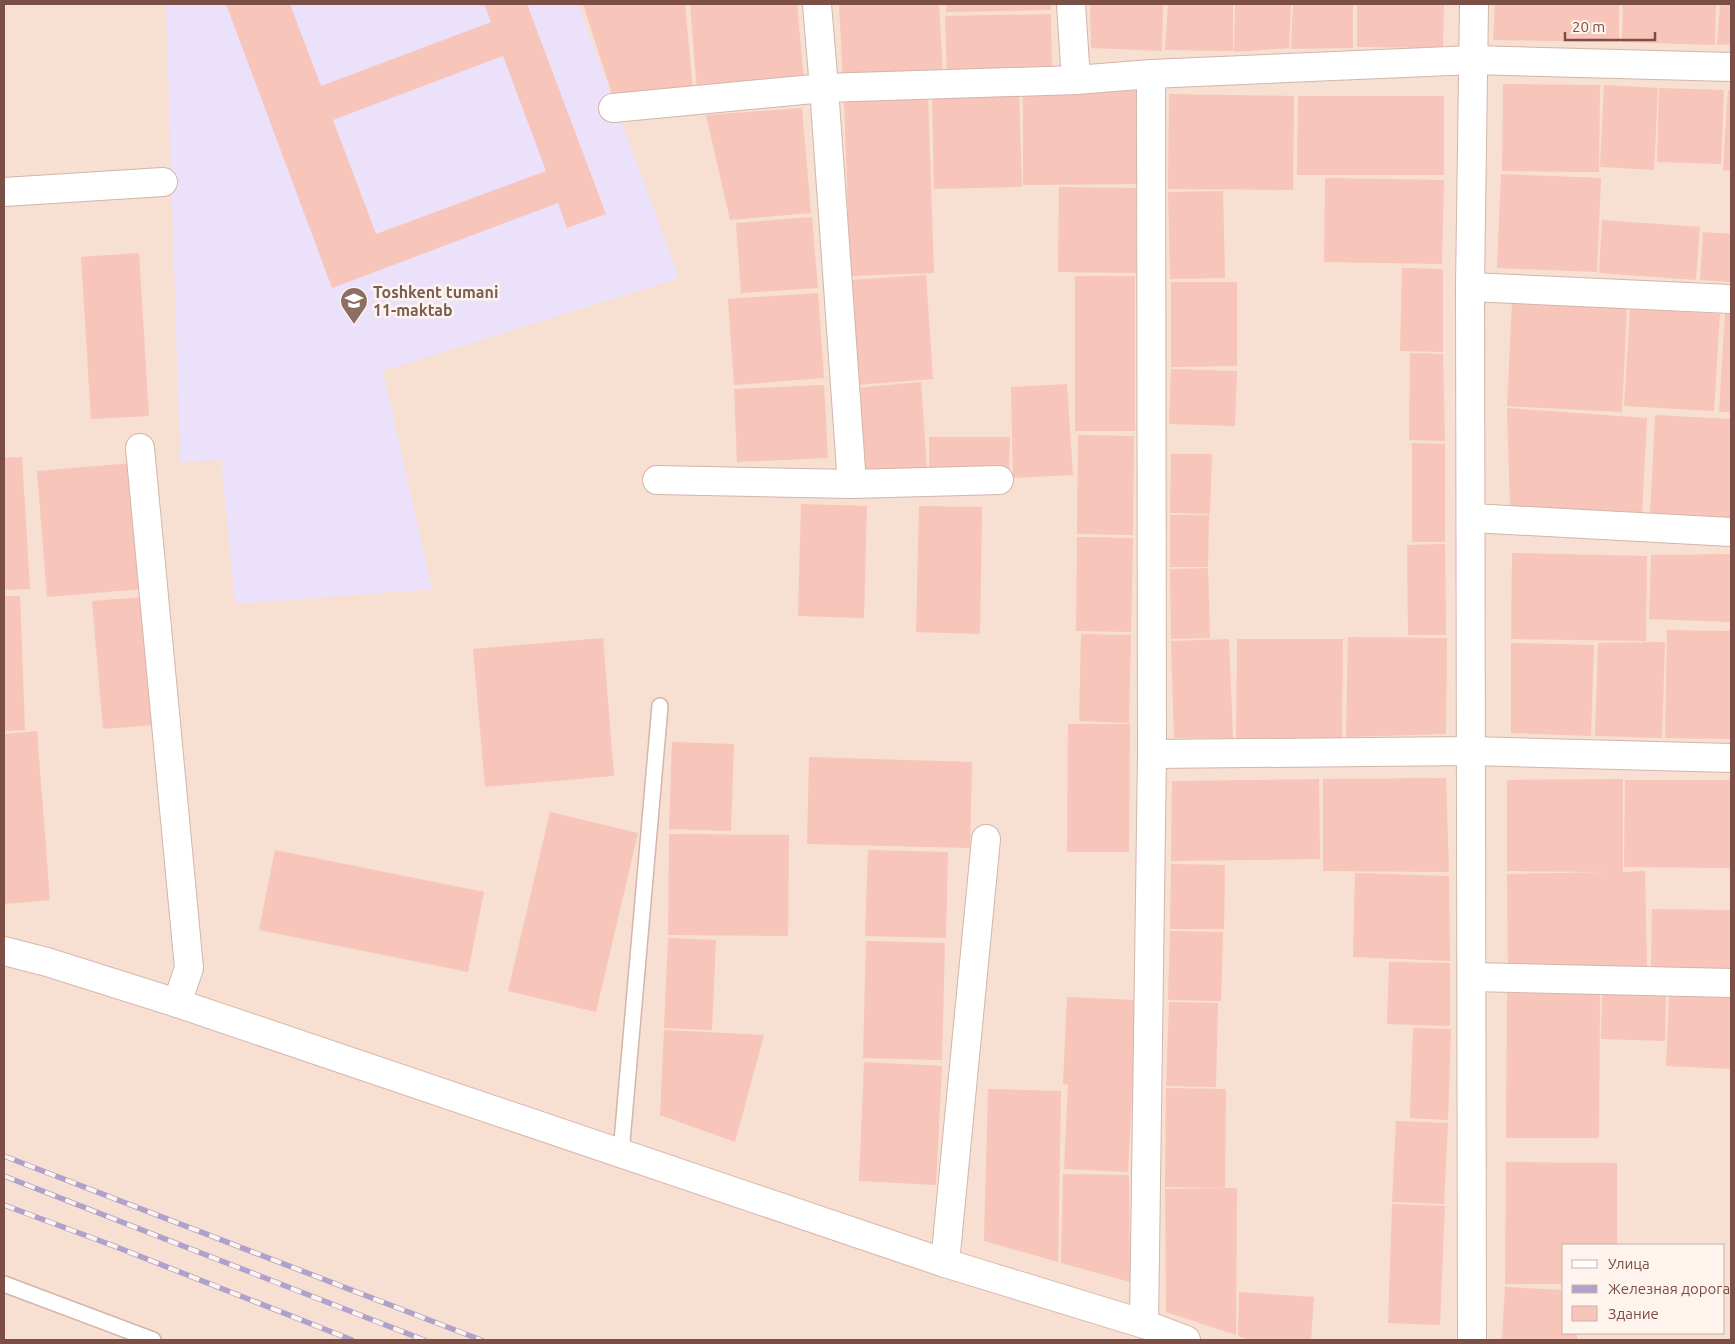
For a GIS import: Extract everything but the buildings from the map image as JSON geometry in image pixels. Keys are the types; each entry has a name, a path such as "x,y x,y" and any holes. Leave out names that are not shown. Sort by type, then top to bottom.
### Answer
{"street":[{"path":"817,4 852,484"},
{"path":"1072,4 1076,80"},
{"path":"1472,1340 1472,518 1470,287 1474,4"},
{"path":"613,108 824,88 1076,80 1150,74 1473,60 1731,67"},
{"path":"1144,1324 1152,754 1150,74"},
{"path":"4,192 163,182"},
{"path":"1470,287 1731,299"},
{"path":"140,448 189,968 177,1003"},
{"path":"657,480 852,484 998,480"},
{"path":"1472,518 1731,532"},
{"path":"1152,754 1471,752 1731,758"},
{"path":"945,1263 986,839"},
{"path":"4,951 47,962 177,1003 945,1263 1144,1324 1186,1340"},
{"path":"1472,977 1731,983"}],"lane":[{"path":"621,1153 660,706"},
{"path":"4,1284 153,1340"}],"shaded area":[{"path":"4,4 1731,4 1731,1340 4,1340"},
{"name":"Toshkent tumani 11-maktab","path":"166,4 578,4 679,278 383,371 432,589 235,604 221,460 180,462"}],"railway":[{"path":"4,1156 481,1340"},
{"path":"4,1176 424,1340"},
{"path":"4,1205 114,1246 352,1340"}],"place":[{"name":"Toshkent tumani 11-maktab","path":"354,325"}]}
